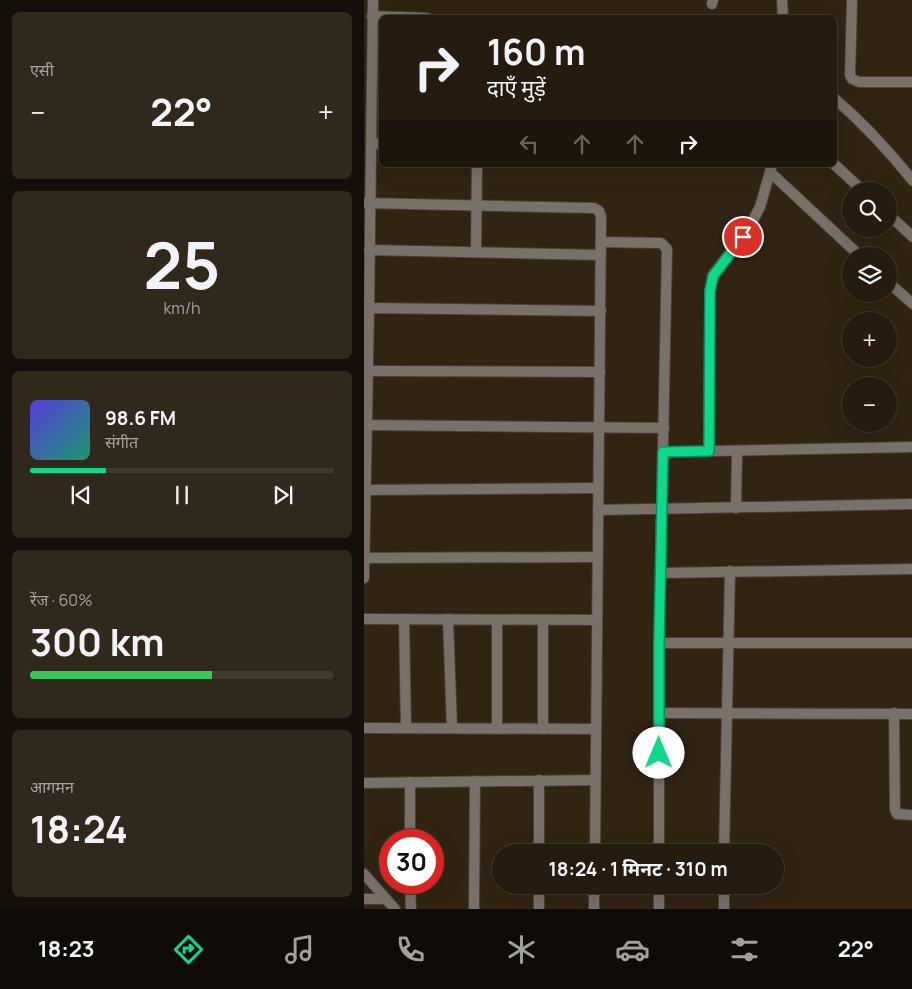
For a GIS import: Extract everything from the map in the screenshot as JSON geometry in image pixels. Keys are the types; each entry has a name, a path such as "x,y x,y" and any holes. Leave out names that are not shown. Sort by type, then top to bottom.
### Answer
{"street":[{"path":"364,578 370,308 370,250 367,203 376,143 376,82 372,0"},
{"path":"782,0 783,15"},
{"path":"852,0 850,75 852,79 859,82 912,82"},
{"path":"372,16 379,16"},
{"path":"837,100 852,113 888,151 912,181"},
{"path":"476,252 477,167"},
{"path":"837,167 853,182"},
{"path":"709,451 710,291 713,276 749,228 760,207 771,169 851,247"},
{"path":"367,203 594,208 599,211 601,217 601,312 598,428 595,844"},
{"path":"897,223 912,237"},
{"path":"601,242 662,242 667,249 659,643 659,844"},
{"path":"370,250 601,255"},
{"path":"897,290 912,304"},
{"path":"370,308 601,312"},
{"path":"368,371 600,372"},
{"path":"366,425 664,428"},
{"path":"663,452 912,447"},
{"path":"736,451 736,508"},
{"path":"366,490 598,488"},
{"path":"598,510 912,504"},
{"path":"364,558 597,557"},
{"path":"661,573 912,569"},
{"path":"724,844 730,571"},
{"path":"364,619 597,620"},
{"path":"404,619 406,728"},
{"path":"448,619 452,728"},
{"path":"497,620 497,728"},
{"path":"543,620 544,729"},
{"path":"659,643 912,643"},
{"path":"659,713 912,714"},
{"path":"894,714 895,810 897,814 912,815"},
{"path":"364,728 596,729"},
{"path":"539,780 539,844"},
{"path":"364,783 595,780"},
{"path":"474,909 475,781"},
{"path":"410,782 410,829"},
{"path":"364,874 395,909"},
{"path":"410,894 411,909"},
{"path":"539,894 539,909"},
{"path":"594,894 594,909"},
{"path":"659,894 659,909"},
{"path":"724,894 724,909"},
{"path":"364,899 386,899"}],"route":[{"path":"659,753 663,452 709,451 710,291 713,276 721,263 743,237"}]}
